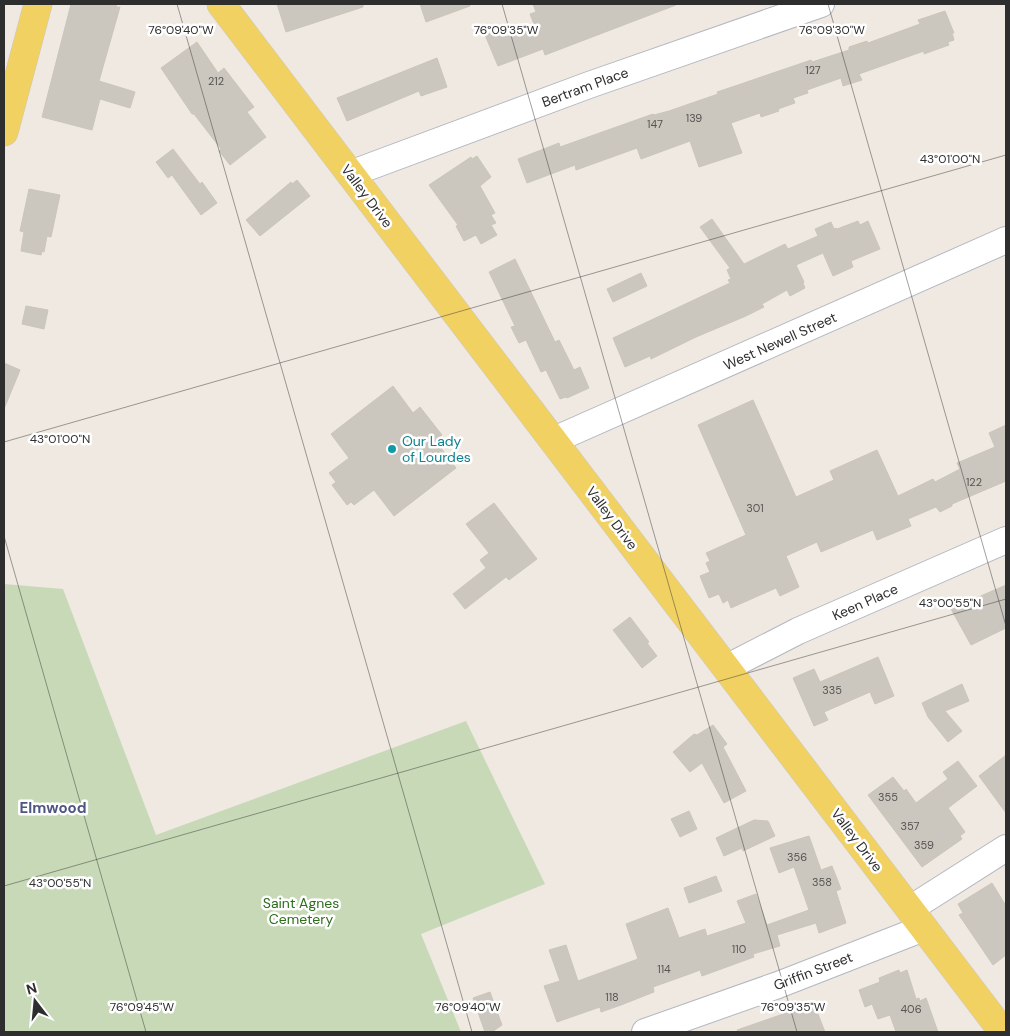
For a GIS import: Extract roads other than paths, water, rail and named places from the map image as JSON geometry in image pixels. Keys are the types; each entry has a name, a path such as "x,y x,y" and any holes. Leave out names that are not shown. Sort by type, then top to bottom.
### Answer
{"main road":[{"path":"4,132 38,4"},
{"name":"Valley Drive","path":"221,4 1003,1032"}],"street":[{"name":"Bertram Place","path":"350,174 589,85 821,4"},
{"name":"West Newell Street","path":"554,440 1006,240"},
{"name":"Keen Place","path":"726,668 798,632 1006,540"},
{"name":"Griffin Street","path":"645,1032 778,985 917,919 1006,848"}],"place":[{"name":"Our Lady of Lourdes","path":"392,449"}],"district":[{"name":"Elmwood","path":"53,808"}],"park label":[{"name":"Saint Agnes Cemetery","path":"301,912"}]}
